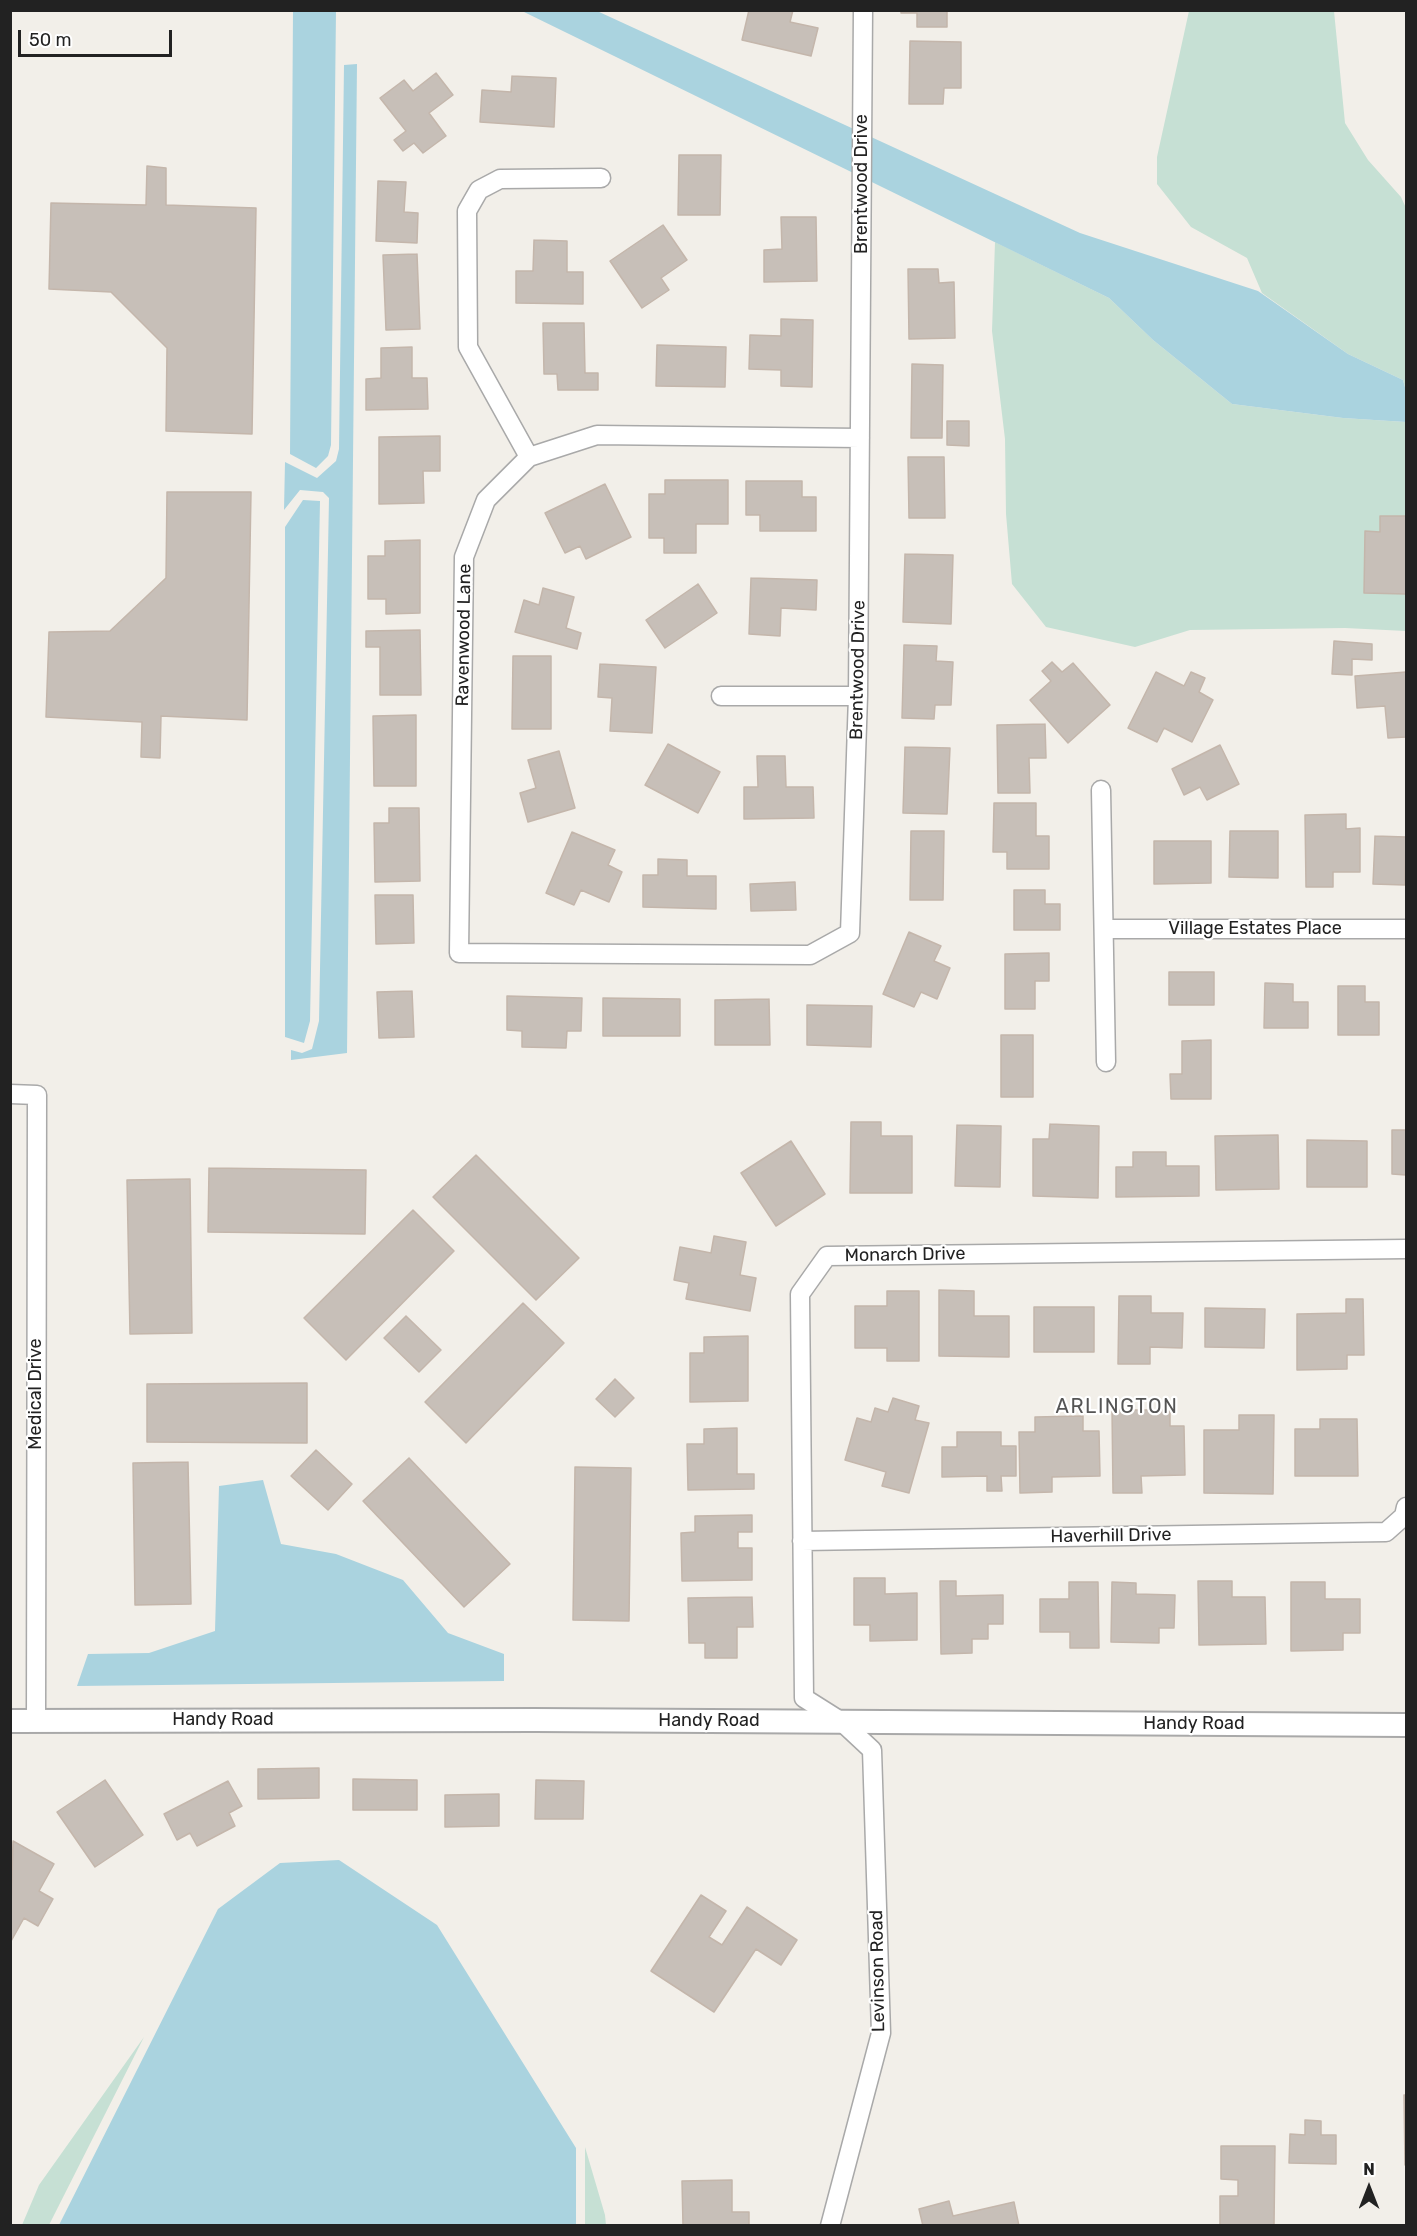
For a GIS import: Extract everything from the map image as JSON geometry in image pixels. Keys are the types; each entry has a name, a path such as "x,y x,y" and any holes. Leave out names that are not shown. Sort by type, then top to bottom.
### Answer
{"street":[{"name":"Brentwood Drive","path":"459,953 810,955 850,933 858,696 863,10"},
{"path":"529,457 468,347 467,211 479,190 500,179 601,178"},
{"name":"Ravenwood Lane","path":"459,953 464,557 486,500 529,457 597,435 860,438"},
{"path":"721,696 858,696"},
{"path":"1101,789 1106,1062"},
{"name":"Village Estates Place","path":"1104,929 1407,929"},
{"name":"Medical Drive","path":"10,1094 37,1095 36,1721"},
{"name":"Monarch Drive","path":"842,1722 804,1698 800,1294 827,1256 1407,1249"},
{"name":"Haverhill Drive","path":"802,1541 1386,1532 1404,1516 1407,1507"},
{"name":"Handy Road","path":"10,1721 1407,1725"},
{"name":"Levinson Road","path":"830,2226 881,2033 872,1750 842,1722"}],"green space":[{"path":"1189,11 1334,11 1345,123 1368,160 1401,197 1406,208 1406,391 1403,380 1348,354 1262,293 1247,258 1191,227 1157,184 1157,157"},
{"path":"995,242 1109,298 1153,340 1232,404 1343,418 1406,422 1406,631 1345,628 1190,630 1135,647 1046,627 1012,584 1006,514 1005,439 992,331"},
{"path":"144,2037 49,2225 22,2225 39,2185"},
{"path":"585,2147 605,2215 606,2225 585,2225"}],"water":[{"path":"293,11 336,11 331,445 328,456 316,468 290,454"},
{"path":"522,11 597,11 1080,233 1258,291 1348,354 1403,380 1406,391 1406,422 1343,418 1232,404 1153,340 1109,298"},
{"path":"357,64 347,1053 291,1060 291,1050 302,1053 312,1049 319,1021 329,498 323,492 300,490 284,510 285,462 317,478 336,461 339,449 344,65"},
{"path":"303,500 320,501 310,1021 304,1043 285,1037 285,527"},
{"path":"263,1480 281,1544 336,1554 403,1580 448,1633 504,1654 504,1681 77,1686 88,1654 149,1653 215,1631 219,1486"},
{"path":"339,1860 437,1925 576,2148 576,2225 59,2225 218,1909 280,1863"}],"building":[{"path":"749,10 793,10 790,22 818,28 811,56 742,40"},
{"path":"901,10 947,10 947,27 917,27 917,13 901,13"},
{"path":"910,41 961,42 961,88 944,88 943,104 909,104"},
{"path":"436,73 453,95 429,113 446,136 423,153 414,143 403,151 394,140 406,131 380,98 404,80 413,91"},
{"path":"512,76 556,78 554,127 480,122 482,90 511,92"},
{"path":"679,155 721,155 720,215 678,215"},
{"path":"147,166 166,168 166,205 256,208 252,434 166,431 167,348 111,292 49,289 51,203 146,205"},
{"path":"378,181 406,182 404,212 418,213 417,243 376,241"},
{"path":"781,217 816,217 817,281 764,282 764,250 782,249"},
{"path":"663,225 687,260 661,278 669,290 642,308 610,261"},
{"path":"534,240 567,241 567,272 583,272 583,304 516,303 516,271 533,271"},
{"path":"417,254 420,329 386,330 383,255"},
{"path":"908,269 938,269 939,283 954,282 955,338 909,339"},
{"path":"781,319 813,320 812,387 781,386 781,370 749,369 750,335 781,336"},
{"path":"543,323 584,323 585,373 598,373 598,390 558,390 557,374 544,374"},
{"path":"657,345 726,347 725,387 656,386"},
{"path":"412,347 412,378 427,378 428,409 366,410 366,379 381,378 381,348"},
{"path":"912,364 943,365 942,438 911,438"},
{"path":"947,421 969,421 969,446 947,445"},
{"path":"440,436 440,471 423,471 424,503 379,504 379,437"},
{"path":"908,457 944,457 945,518 909,518"},
{"path":"665,480 728,480 728,524 696,524 696,553 664,553 664,538 649,538 649,494 665,494"},
{"path":"746,481 802,481 802,497 816,497 816,531 760,531 760,515 746,515"},
{"path":"605,484 631,537 586,559 580,546 565,553 545,513"},
{"path":"167,492 251,492 247,720 161,716 160,758 141,757 142,722 46,717 49,632 110,631 166,578"},
{"path":"1380,516 1406,516 1406,594 1364,593 1365,531 1380,532"},
{"path":"420,540 420,613 386,614 386,599 368,599 368,556 385,556 385,541"},
{"path":"905,554 953,555 951,624 903,622"},
{"path":"751,578 817,580 816,610 781,608 780,636 749,634"},
{"path":"698,584 717,613 665,648 646,620"},
{"path":"543,588 574,597 566,628 581,633 577,649 515,632 524,600 539,605"},
{"path":"420,630 421,695 380,695 380,647 366,647 366,631"},
{"path":"1334,641 1372,644 1372,660 1352,659 1352,675 1332,674"},
{"path":"904,645 937,646 936,661 953,662 951,705 935,705 934,719 902,718"},
{"path":"513,656 551,656 551,729 512,729"},
{"path":"1052,662 1062,672 1073,663 1110,705 1068,743 1030,700 1051,681 1042,671"},
{"path":"600,664 656,667 652,733 610,731 612,698 598,697"},
{"path":"1156,672 1184,686 1191,672 1205,678 1199,692 1213,700 1192,742 1164,728 1157,742 1128,728"},
{"path":"1406,672 1406,737 1388,738 1385,706 1357,708 1355,676"},
{"path":"416,715 416,786 374,786 373,716"},
{"path":"1045,724 1046,758 1029,758 1030,793 998,793 997,725"},
{"path":"668,744 720,772 698,813 645,785"},
{"path":"1220,745 1239,784 1207,800 1200,787 1184,795 1172,769"},
{"path":"905,747 950,748 947,814 903,813"},
{"path":"559,751 575,808 528,822 520,793 536,788 528,760"},
{"path":"757,756 785,756 786,787 813,787 814,818 744,819 744,787 758,787"},
{"path":"994,803 1036,803 1036,836 1049,836 1049,869 1007,869 1007,852 993,852"},
{"path":"389,808 419,808 420,881 375,882 374,823 389,823"},
{"path":"1346,814 1346,829 1360,828 1360,872 1333,872 1333,887 1306,887 1305,815"},
{"path":"911,831 944,831 943,900 910,900"},
{"path":"1230,831 1278,831 1278,878 1229,877"},
{"path":"572,832 615,850 608,865 622,872 609,902 581,890 574,905 546,893"},
{"path":"1375,836 1406,837 1405,885 1373,884"},
{"path":"1154,841 1211,841 1211,883 1154,884"},
{"path":"658,859 687,860 687,876 716,876 716,909 643,907 643,875 658,875"},
{"path":"795,882 796,910 751,911 750,884"},
{"path":"1014,890 1045,890 1045,904 1060,904 1060,930 1014,930"},
{"path":"375,895 413,895 414,943 376,944"},
{"path":"909,932 941,946 934,961 950,968 937,999 921,992 914,1007 883,994"},
{"path":"1049,953 1049,981 1035,981 1035,1009 1005,1009 1005,954"},
{"path":"1169,972 1214,972 1214,1005 1169,1005"},
{"path":"1265,983 1293,984 1293,1002 1308,1002 1308,1028 1264,1028"},
{"path":"1338,986 1365,986 1365,1002 1379,1002 1379,1035 1338,1035"},
{"path":"412,991 414,1037 379,1038 377,992"},
{"path":"507,996 582,998 581,1031 567,1031 566,1048 522,1047 522,1031 507,1030"},
{"path":"603,998 680,999 680,1036 603,1036"},
{"path":"769,999 770,1045 715,1045 715,1000"},
{"path":"807,1005 872,1006 871,1047 807,1045"},
{"path":"1001,1035 1033,1035 1033,1097 1001,1097"},
{"path":"1211,1040 1211,1099 1171,1099 1170,1074 1182,1074 1182,1041"},
{"path":"851,1122 881,1122 881,1136 912,1136 912,1193 850,1193"},
{"path":"1050,1124 1099,1126 1098,1198 1033,1196 1033,1139 1049,1139"},
{"path":"957,1125 1001,1126 1000,1187 955,1186"},
{"path":"1392,1130 1406,1130 1406,1175 1392,1174"},
{"path":"1278,1135 1279,1189 1216,1190 1215,1136"},
{"path":"1307,1140 1367,1141 1367,1187 1307,1187"},
{"path":"791,1141 825,1194 776,1226 741,1173"},
{"path":"1133,1152 1166,1152 1166,1166 1199,1166 1199,1196 1116,1197 1116,1167 1133,1167"},
{"path":"476,1155 579,1258 536,1300 433,1197"},
{"path":"209,1168 366,1170 365,1234 208,1232"},
{"path":"190,1179 192,1333 130,1334 127,1180"},
{"path":"413,1210 454,1251 346,1360 304,1318"},
{"path":"714,1236 746,1242 740,1275 756,1278 750,1311 686,1299 689,1283 674,1280 680,1247 711,1253"},
{"path":"939,1290 974,1291 974,1316 1009,1316 1009,1357 939,1356"},
{"path":"887,1291 919,1291 919,1361 887,1361 887,1348 855,1348 855,1306 887,1306"},
{"path":"1119,1296 1151,1296 1151,1313 1183,1313 1182,1348 1150,1347 1150,1364 1118,1364"},
{"path":"1346,1299 1363,1299 1364,1355 1347,1355 1347,1369 1297,1370 1297,1314 1346,1313"},
{"path":"523,1303 564,1343 466,1443 425,1402"},
{"path":"1034,1307 1094,1307 1094,1352 1034,1352"},
{"path":"1205,1308 1265,1309 1264,1348 1205,1347"},
{"path":"406,1316 441,1350 419,1372 384,1338"},
{"path":"748,1336 748,1401 690,1402 690,1353 704,1353 704,1337"},
{"path":"615,1379 634,1398 615,1417 596,1399"},
{"path":"307,1383 307,1443 147,1442 147,1384"},
{"path":"893,1398 919,1406 915,1420 929,1423 909,1493 882,1486 886,1472 845,1460 857,1418 871,1422 875,1408 888,1412"},
{"path":"1112,1410 1170,1410 1170,1426 1184,1426 1185,1475 1141,1476 1142,1493 1113,1493"},
{"path":"1239,1415 1274,1415 1273,1494 1204,1493 1204,1430 1239,1430"},
{"path":"1083,1416 1083,1431 1099,1431 1100,1476 1052,1477 1052,1492 1020,1493 1019,1432 1035,1432 1035,1417"},
{"path":"1320,1419 1357,1419 1358,1476 1295,1476 1295,1429 1320,1429"},
{"path":"737,1428 737,1474 754,1474 754,1489 688,1490 687,1444 704,1444 704,1429"},
{"path":"957,1432 1001,1432 1001,1446 1016,1446 1016,1476 1001,1476 1002,1491 987,1491 987,1476 942,1477 942,1447 957,1447"},
{"path":"316,1450 352,1484 328,1510 291,1476"},
{"path":"409,1458 510,1564 464,1607 363,1501"},
{"path":"188,1462 191,1604 135,1605 133,1463"},
{"path":"575,1467 631,1468 629,1621 573,1620"},
{"path":"752,1515 752,1532 738,1532 738,1548 752,1548 752,1580 682,1581 681,1533 695,1532 695,1516"},
{"path":"854,1578 885,1578 885,1594 917,1593 917,1640 870,1641 870,1625 854,1625"},
{"path":"940,1581 956,1581 956,1596 1003,1595 1003,1624 988,1624 988,1639 972,1639 972,1653 941,1654"},
{"path":"1198,1581 1232,1581 1232,1597 1265,1597 1266,1644 1199,1645"},
{"path":"1069,1582 1098,1582 1099,1648 1070,1648 1070,1632 1040,1632 1040,1599 1069,1599"},
{"path":"1112,1582 1136,1583 1136,1594 1175,1595 1174,1628 1159,1628 1159,1643 1111,1642"},
{"path":"1291,1582 1325,1582 1325,1599 1360,1599 1360,1633 1343,1633 1343,1650 1291,1651"},
{"path":"752,1597 753,1627 737,1627 737,1658 705,1658 705,1643 689,1643 688,1598"},
{"path":"319,1768 319,1798 258,1799 258,1769"},
{"path":"353,1779 417,1780 417,1810 353,1810"},
{"path":"105,1780 143,1835 95,1867 57,1812"},
{"path":"536,1780 584,1781 583,1819 535,1819"},
{"path":"228,1781 242,1806 229,1813 235,1826 197,1846 190,1833 177,1840 164,1814"},
{"path":"499,1794 499,1826 445,1827 445,1795"},
{"path":"13,1841 54,1864 39,1891 53,1899 38,1926 24,1918 10,1943"},
{"path":"701,1895 726,1911 709,1937 722,1945 747,1907 797,1940 781,1965 756,1949 714,2012 651,1971"},
{"path":"1404,2095 1406,2095 1406,2165 1405,2165"},
{"path":"1305,2120 1321,2121 1321,2135 1336,2135 1336,2164 1289,2163 1290,2134 1305,2135"},
{"path":"1221,2146 1275,2146 1274,2226 1220,2226 1220,2196 1238,2196 1238,2180 1221,2179"},
{"path":"732,2180 732,2212 749,2212 749,2226 683,2226 682,2181"},
{"path":"949,2201 953,2216 1014,2202 1019,2226 923,2226 919,2209"}],"district":[{"name":"ARLINGTON","path":"1117,1407"}]}
